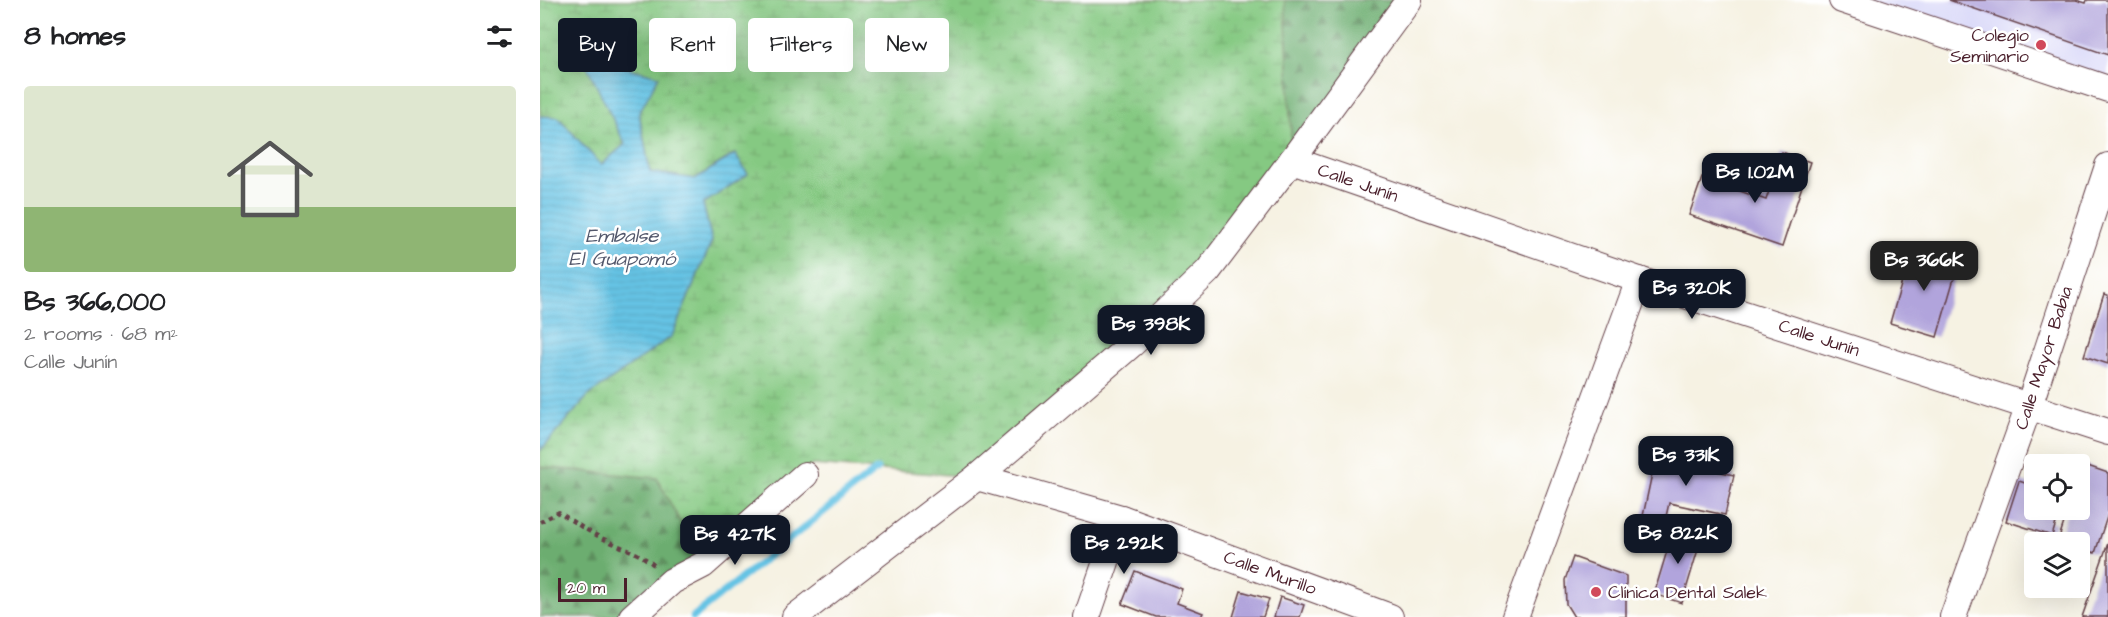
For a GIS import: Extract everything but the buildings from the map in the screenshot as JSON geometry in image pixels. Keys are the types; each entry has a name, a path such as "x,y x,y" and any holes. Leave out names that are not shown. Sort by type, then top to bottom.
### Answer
{"street":[{"path":"795,617 977,477 1132,344 1208,271 1409,0"},
{"path":"1842,0 2108,89"},
{"name":"Calle Junín","path":"1292,160 1639,280 2108,432"},
{"name":"Calle Mayor Babia","path":"1953,617 2029,406 2108,166"},
{"path":"1515,617 1639,280"},
{"path":"632,617 672,581 703,565 805,475"},
{"name":"Calle Murillo","path":"977,477 1121,518 1390,617"},
{"path":"1087,617 1121,518"}],"path":[{"path":"540,522 559,512 608,541 643,555 672,581"}],"shaded area":[{"name":"Colegio Seminario","path":"1842,0 2108,0 2108,89"}],"green space":[{"path":"540,0 1285,0 1292,160 1208,271 977,477 812,465 703,565 657,478 540,467 540,451 588,396 672,336 712,241 703,204 748,174 734,154 695,179 650,172 639,113 659,76 637,70 637,18 558,18 558,72 591,72 625,144 601,165 558,117 540,116"},
{"path":"1285,0 1409,0 1292,160"},
{"path":"540,467 657,478 703,565 632,617 540,617"}],"water":[{"name":"Embalse El Guapomó","path":"637,70 659,76 639,113 650,172 695,179 735,154 748,174 703,204 712,241 672,336 588,396 540,451 540,116 558,117 601,165 625,144 590,72"}],"waterway":[{"path":"693,617 877,469"}],"place":[{"name":"Colegio Seminario","path":"2041,45"},
{"name":"Clínica Dental Salek","path":"1596,592"}]}
